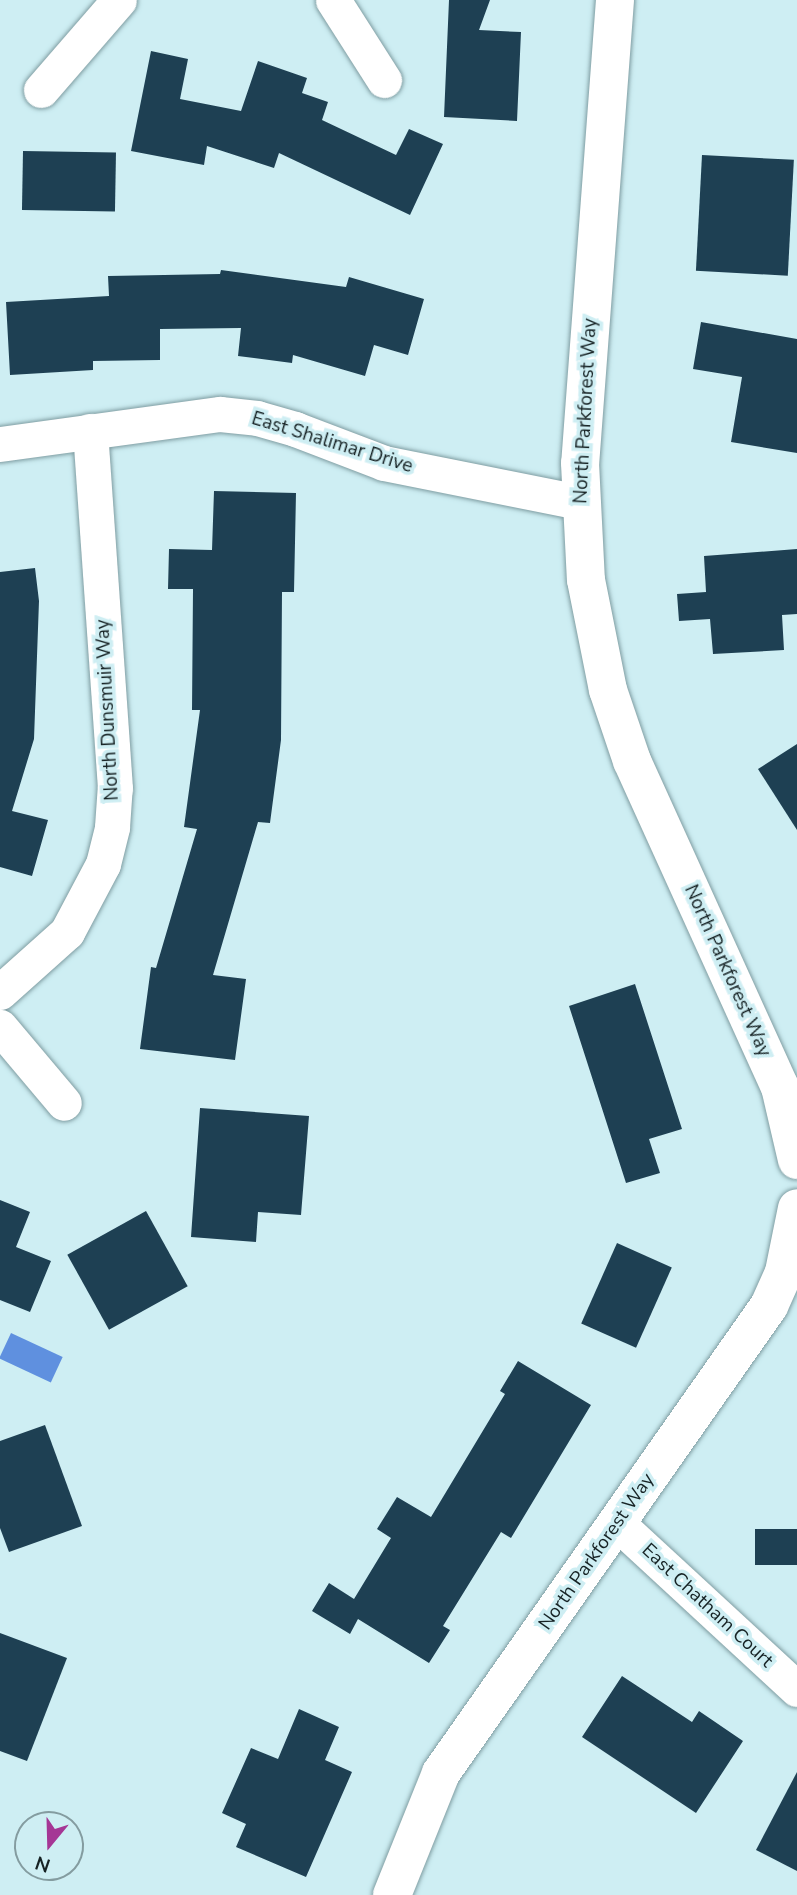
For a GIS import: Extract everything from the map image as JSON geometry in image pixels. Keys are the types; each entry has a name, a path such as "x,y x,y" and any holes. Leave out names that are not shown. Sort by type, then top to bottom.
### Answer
{"street":[{"path":"41,90 119,0"},
{"path":"333,0 364,42 384,80"},
{"name":"North Parkforest Way","path":"615,0 580,502 586,580 608,690 632,761 780,1087 797,1160"},
{"name":"East Shalimar Drive","path":"0,444 182,416 257,418 384,463 580,502"},
{"name":"North Dunsmuir Way","path":"0,992 66,932 93,888 112,827 115,788 90,431"},
{"path":"0,1027 64,1103"},
{"name":"North Parkforest Way","path":"392,1895 441,1773 769,1306 784,1272 797,1208"},
{"name":"East Chatham Court","path":"617,1523 797,1689"}],"water":[{"path":"11,1333 63,1357 51,1382 0,1359"}],"building":[{"path":"449,0 490,0 479,30 521,32 517,121 444,117"},
{"path":"151,51 188,59 180,99 241,111 258,61 307,78 302,93 328,102 322,120 396,155 409,129 443,144 410,215 279,153 274,168 207,146 204,165 131,151"},
{"path":"23,151 116,153 115,212 22,210"},
{"path":"702,155 794,160 788,276 696,271"},
{"path":"221,270 346,287 349,277 424,299 408,355 374,345 365,376 293,355 292,363 238,356 241,328 160,329 160,360 93,361 93,370 10,375 6,302 109,296 108,276 220,274"},
{"path":"701,322 797,339 797,453 731,442 742,377 693,369"},
{"path":"214,491 296,493 294,592 282,592 281,740 270,823 258,822 213,975 246,979 235,1060 140,1049 151,967 156,968 197,829 184,827 200,710 192,710 193,589 168,589 169,549 212,550"},
{"path":"797,549 797,614 782,615 784,650 713,654 710,619 679,621 677,594 706,592 704,556"},
{"path":"35,568 39,601 34,739 12,811 48,820 32,876 0,867 0,572"},
{"path":"797,744 797,830 758,769"},
{"path":"635,984 682,1129 649,1139 660,1173 626,1183 569,1006"},
{"path":"200,1108 309,1116 301,1215 258,1212 256,1242 191,1237"},
{"path":"0,1200 30,1212 16,1247 51,1261 30,1312 0,1300"},
{"path":"146,1211 188,1286 109,1330 67,1255"},
{"path":"617,1243 672,1267 636,1348 581,1323"},
{"path":"518,1361 591,1405 511,1538 501,1532 443,1626 450,1630 429,1663 358,1619 350,1634 312,1611 329,1583 354,1599 391,1538 377,1529 397,1497 431,1517 505,1394 500,1391"},
{"path":"45,1425 82,1526 9,1552 0,1528 0,1441"},
{"path":"755,1529 797,1529 797,1565 755,1565"},
{"path":"0,1633 67,1658 27,1761 0,1751"},
{"path":"622,1676 692,1722 699,1711 743,1741 696,1813 582,1737"},
{"path":"299,1709 339,1727 325,1760 352,1772 306,1877 236,1847 246,1824 222,1813 251,1748 278,1759"},
{"path":"797,1772 797,1871 756,1850"}]}
